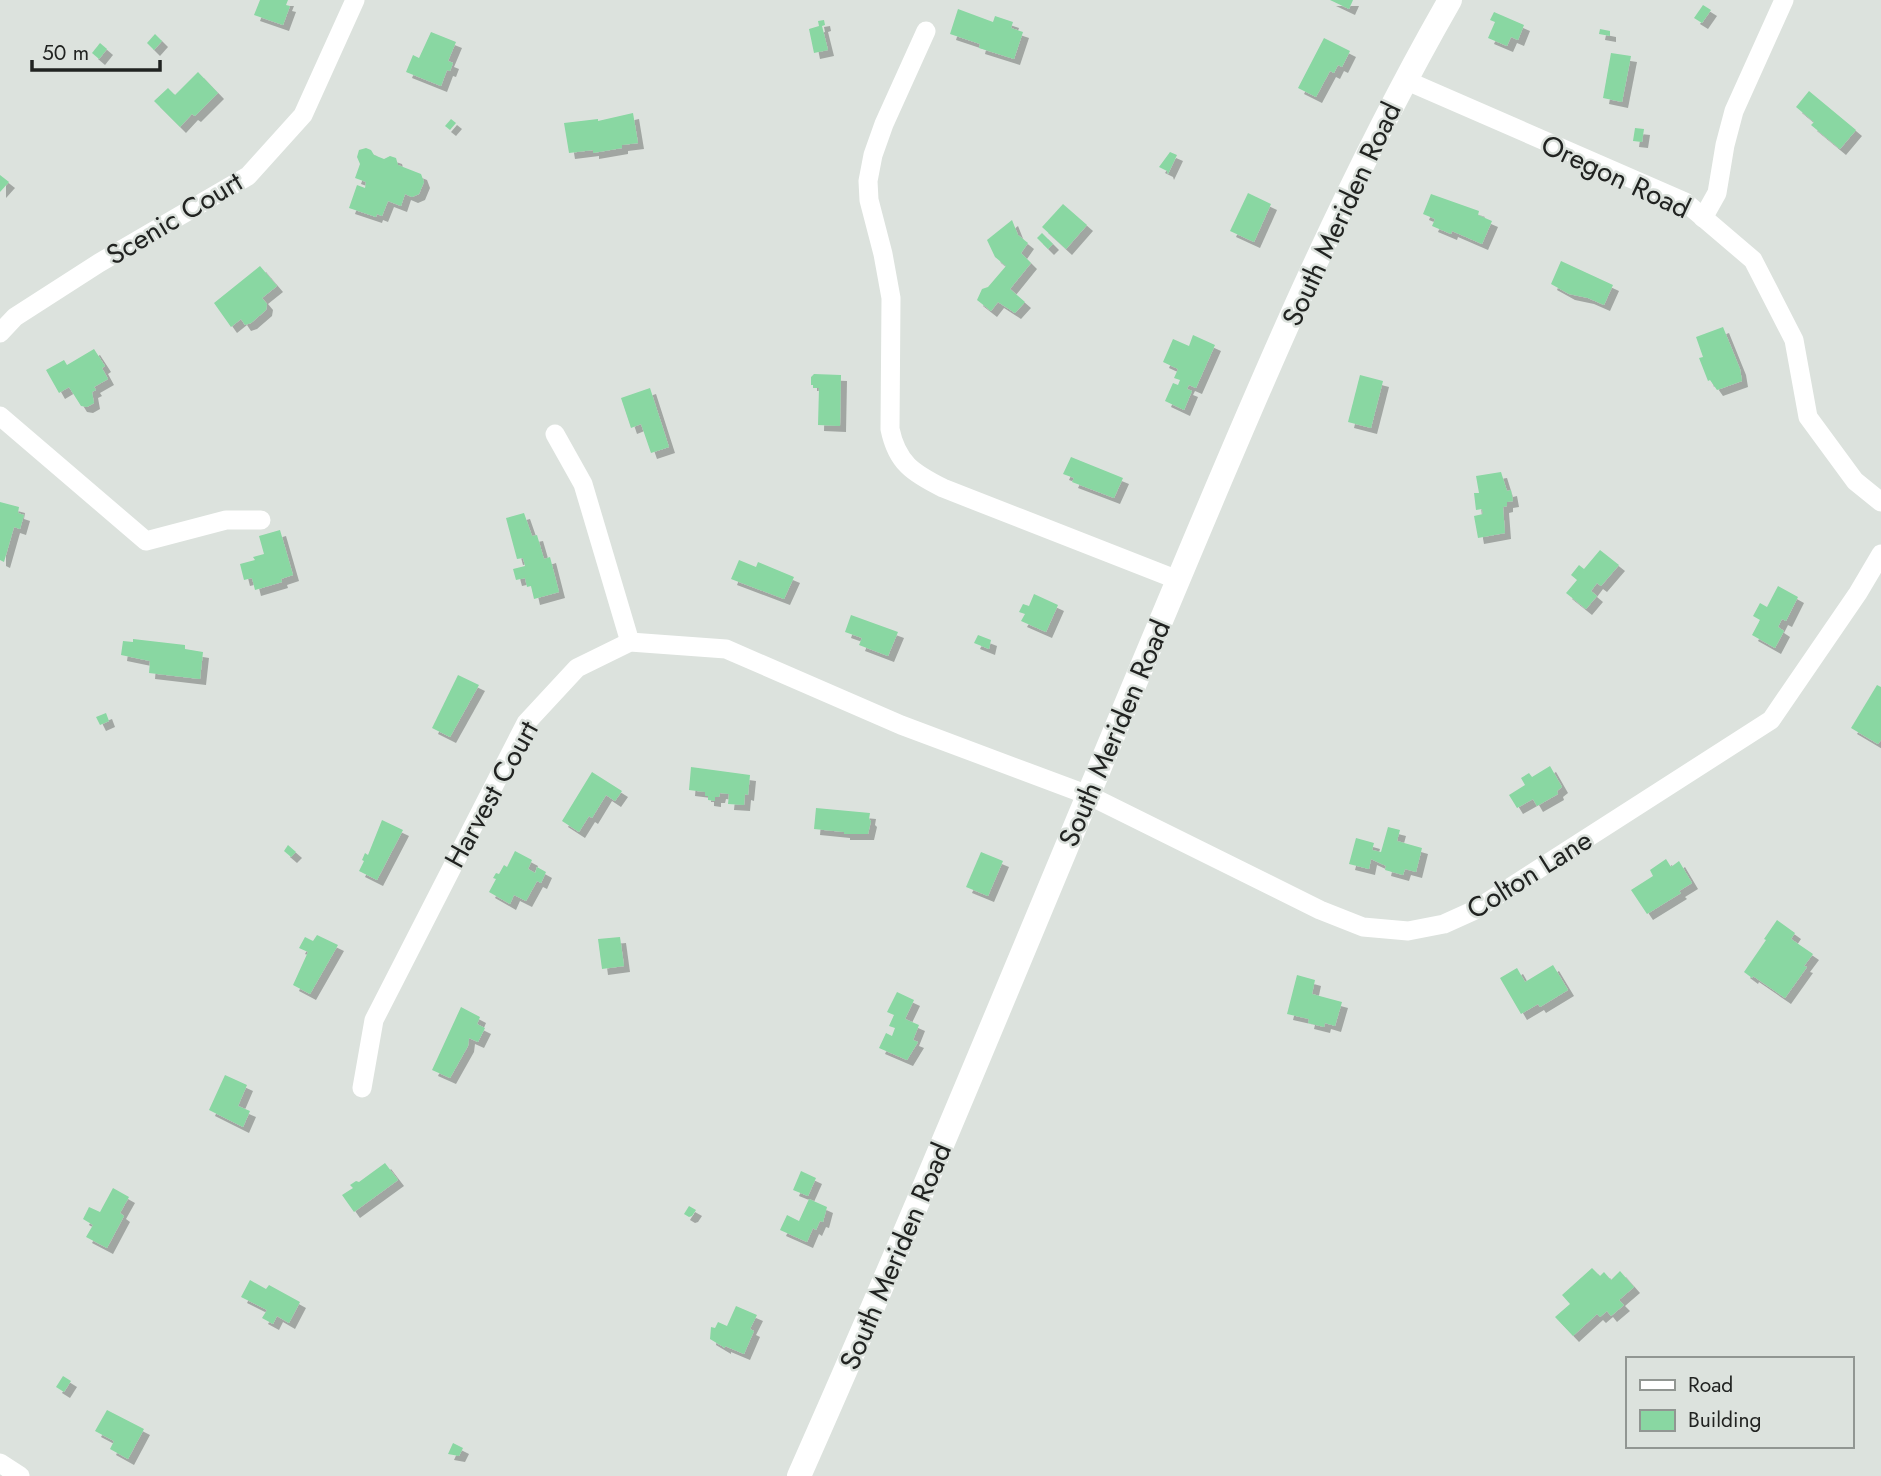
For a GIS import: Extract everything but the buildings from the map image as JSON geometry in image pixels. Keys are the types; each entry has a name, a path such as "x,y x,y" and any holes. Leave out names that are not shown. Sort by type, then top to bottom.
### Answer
{"main road":[{"name":"South Meriden Road","path":"799,1476 885,1282 1178,580 1326,237 1405,80 1450,0"}],"street":[{"name":"Scenic Court","path":"0,333 15,317 99,262 248,176 303,115 355,0"},
{"path":"1703,218 1717,192 1734,111 1784,0"},
{"path":"926,31 884,124 873,155 868,181 869,200 891,298 890,429 894,447 904,463 919,476 943,488 1178,580"},
{"name":"Oregon Road","path":"1405,80 1685,202 1753,260 1794,340 1808,417 1855,481 1881,502"},
{"path":"0,416 146,541 226,520 261,520"},
{"path":"555,434 583,484 630,642 726,649 901,725 1088,795"},
{"name":"Colton Lane","path":"1088,795 1320,910 1363,927 1408,931 1444,924 1475,910 1771,720 1858,593 1881,554"},
{"name":"Harvest Court","path":"362,1088 374,1020 526,723 577,668 630,642"},
{"path":"0,1463 20,1476"}]}
